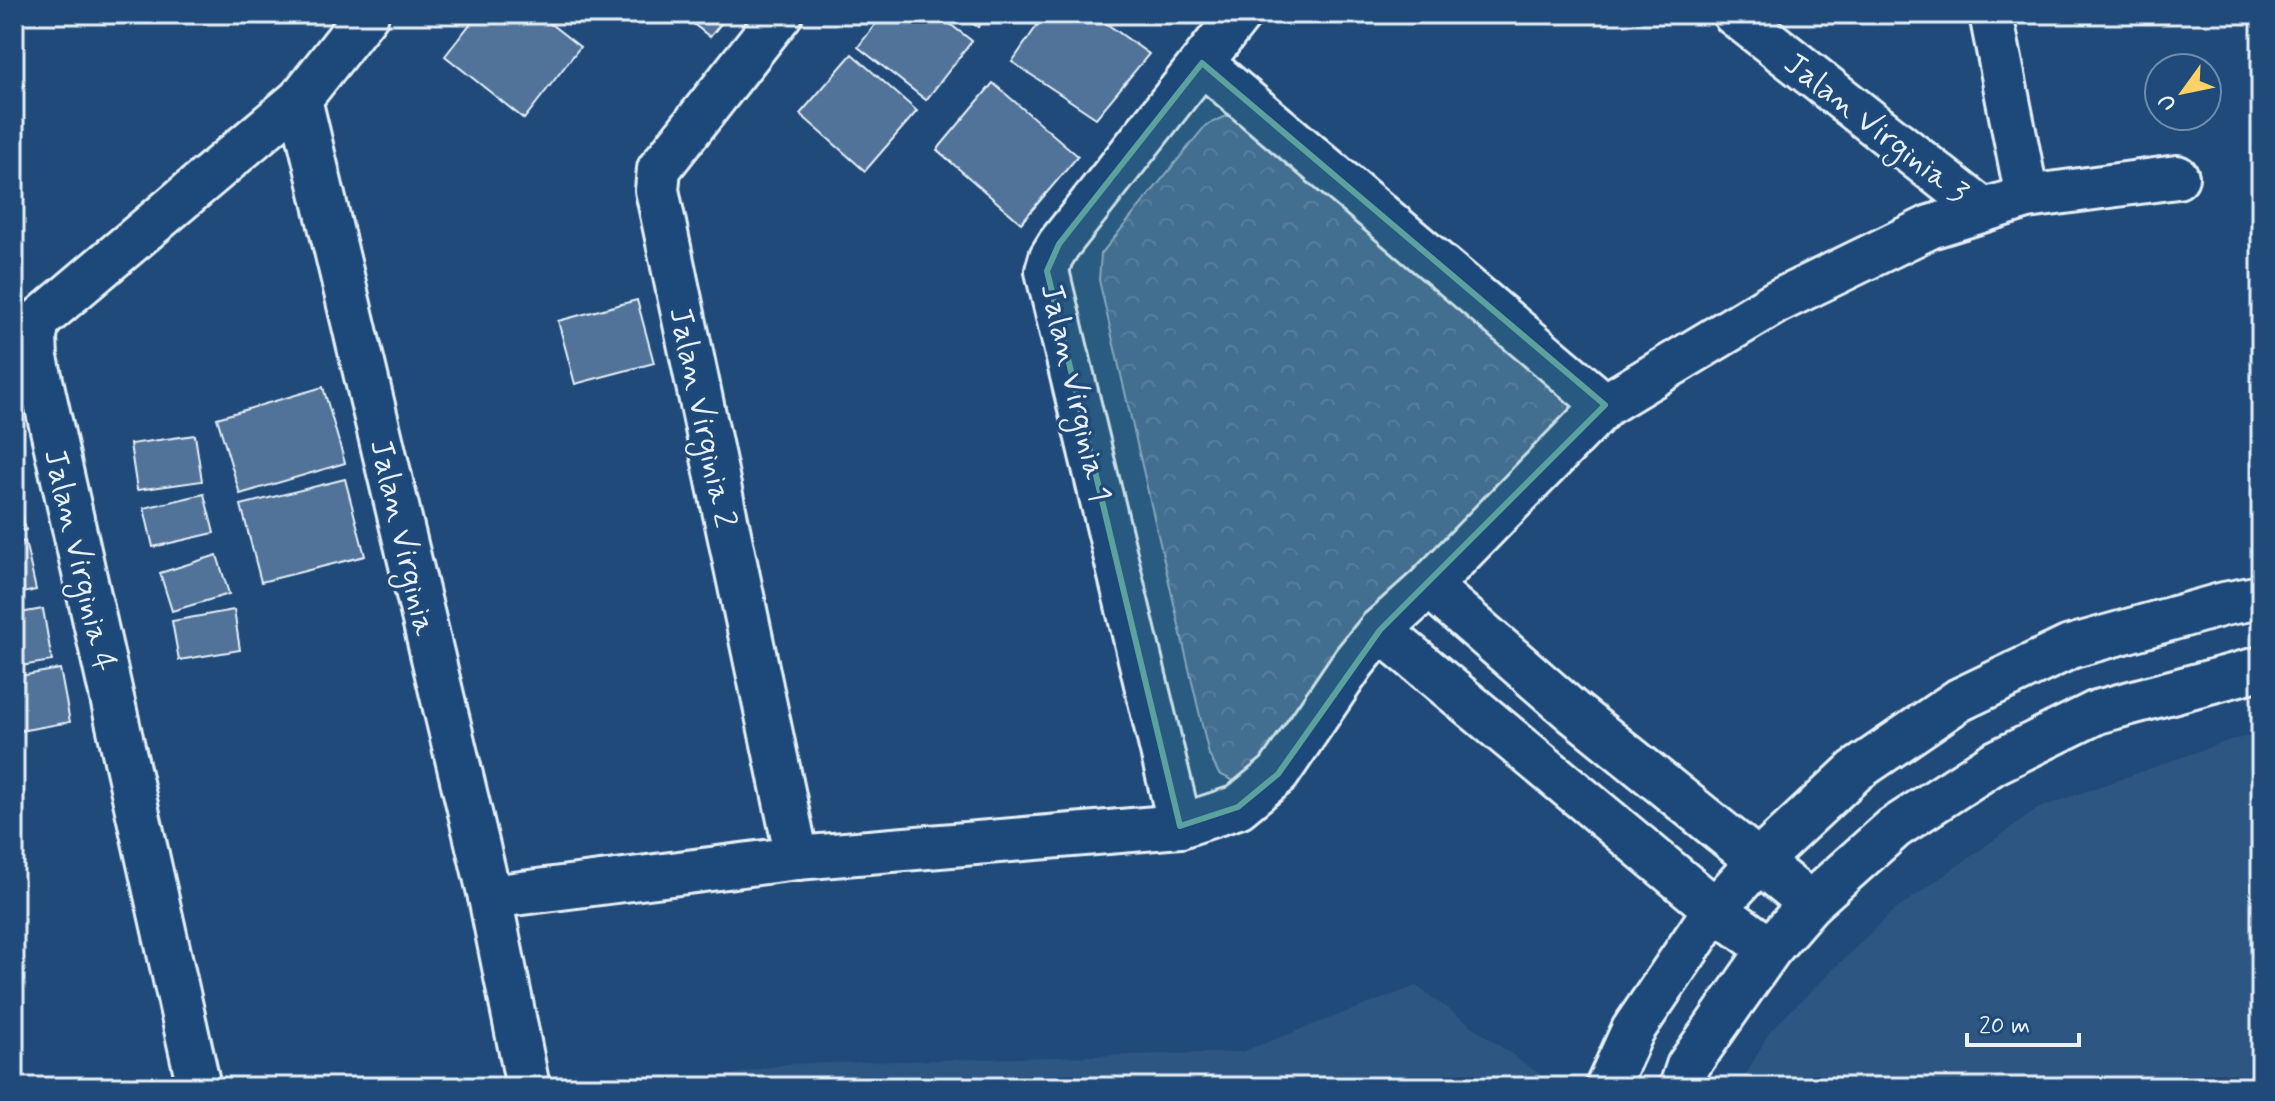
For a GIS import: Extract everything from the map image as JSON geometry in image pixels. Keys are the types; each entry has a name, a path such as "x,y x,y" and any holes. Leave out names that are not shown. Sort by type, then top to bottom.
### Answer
{"street":[{"path":"300,99 367,14"},
{"name":"Jalan Virginia 2","path":"781,14 659,169 657,190 797,858"},
{"name":"Jalan Virginia 1","path":"1180,826 1047,271 1059,244 1240,14"},
{"name":"Jalan Virginia 3","path":"1734,14 1983,210"},
{"path":"1991,14 2027,197"},
{"path":"1202,63 1605,405"},
{"name":"Jalan Virginia","path":"300,99 490,897 527,1082"},
{"name":"Jalan Virginia 4","path":"199,1087 40,374 35,337 38,321 300,99"},
{"path":"490,897 797,858 1180,826 1238,807 1278,774 1354,662 1380,630 1429,586 1605,405 1776,302 1930,227 2027,197 2177,177"},
{"path":"1429,586 1572,711 1810,903"},
{"path":"1607,1087 1633,1030 1715,909 1759,861 1855,771 1959,700 2070,647 2224,604 2261,597"},
{"path":"1380,630 1715,909 1770,949"},
{"path":"1681,1087 1688,1066 1770,949 1810,903 1894,828 1994,763 2097,712 2261,668"}],"highlighted area":[{"path":"1202,63 1605,405 1380,630 1278,774 1238,807 1180,826 1047,271 1059,244"}],"shaded area":[{"path":"2261,734 2261,1087 1739,1087 1770,1031 1891,913 2039,808 2230,740"},
{"path":"1416,986 1552,1083 1551,1087 666,1087 787,1064 1241,1052"}],"green space":[{"path":"1229,115 1252,116 1591,407 1245,786 1219,774 1209,755 1099,280 1101,254 1206,125"}],"building":[{"path":"478,14 538,14 580,47 524,119 445,56"},
{"path":"681,14 729,14 710,37"},
{"path":"883,14 937,14 972,41 926,100 858,47"},
{"path":"959,14 987,14 978,27"},
{"path":"1045,14 1093,14 1149,54 1096,118 1012,62"},
{"path":"852,54 917,111 865,171 800,114"},
{"path":"993,83 1078,156 1021,223 937,150"},
{"path":"637,300 654,363 575,384 558,321"},
{"path":"323,387 345,463 240,494 217,418"},
{"path":"195,435 202,481 137,490 130,444"},
{"path":"345,479 365,556 261,582 241,505"},
{"path":"14,485 26,530 14,533"},
{"path":"204,494 214,533 153,547 144,508"},
{"path":"25,541 36,590 14,595 14,544"},
{"path":"217,555 229,594 172,611 160,573"},
{"path":"43,609 52,661 14,667 14,614"},
{"path":"234,610 240,650 179,660 172,621"},
{"path":"60,669 70,722 14,732 14,677"}]}
